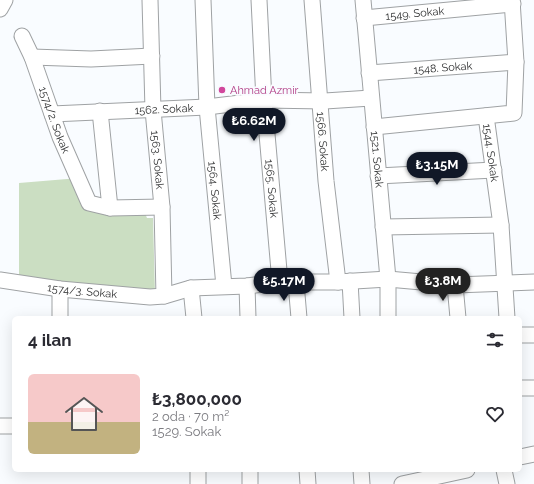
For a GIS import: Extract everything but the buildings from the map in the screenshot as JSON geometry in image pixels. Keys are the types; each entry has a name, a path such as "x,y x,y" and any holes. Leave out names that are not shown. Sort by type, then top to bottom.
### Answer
{"street":[{"path":"0,9 6,0"},
{"name":"1563. Sokak","path":"150,0 153,110 162,208 164,296"},
{"name":"1564. Sokak","path":"203,0 207,107 224,286"},
{"name":"1565. Sokak","path":"258,0 264,100 280,282"},
{"name":"1566. Sokak","path":"312,0 326,181 352,316"},
{"name":"1521. Sokak","path":"363,0 388,279 388,316"},
{"name":"1549. Sokak","path":"364,18 513,2"},
{"name":"1544. Sokak","path":"507,316 501,225 486,116 514,113 516,62 513,2"},
{"name":"1574/2. Sokak","path":"22,36 32,57 52,114 89,204 110,208"},
{"path":"32,57 91,59 152,56"},
{"name":"1548. Sokak","path":"369,73 516,62"},
{"name":"1562. Sokak","path":"52,114 207,107 264,100 371,98"},
{"path":"100,111 110,208 162,208"},
{"path":"374,127 486,116"},
{"path":"378,176 494,170"},
{"path":"383,227 501,225"},
{"name":"1574/3. Sokak","path":"0,280 60,289 150,297 164,296 191,288 247,286 280,282 344,282 388,279 456,285 534,282"},
{"path":"296,283 299,316"},
{"path":"456,285 458,316"},
{"path":"247,286 248,316"},
{"path":"191,288 194,316"},
{"path":"60,289 60,316"},
{"path":"522,335 534,335"},
{"path":"522,388 534,388"},
{"path":"0,426 12,426"},
{"path":"522,457 534,454"},
{"path":"198,472 198,484"},
{"path":"250,472 250,484"},
{"path":"307,472 308,484"},
{"path":"361,472 362,484"},
{"path":"402,484 416,478 454,472"},
{"path":"504,472 507,484"}],"green space":[{"path":"79,178 89,200 144,211 147,218 153,218 155,293 19,278 19,183"}],"place":[{"name":"Ahmad Azmir","path":"222,90"}]}
